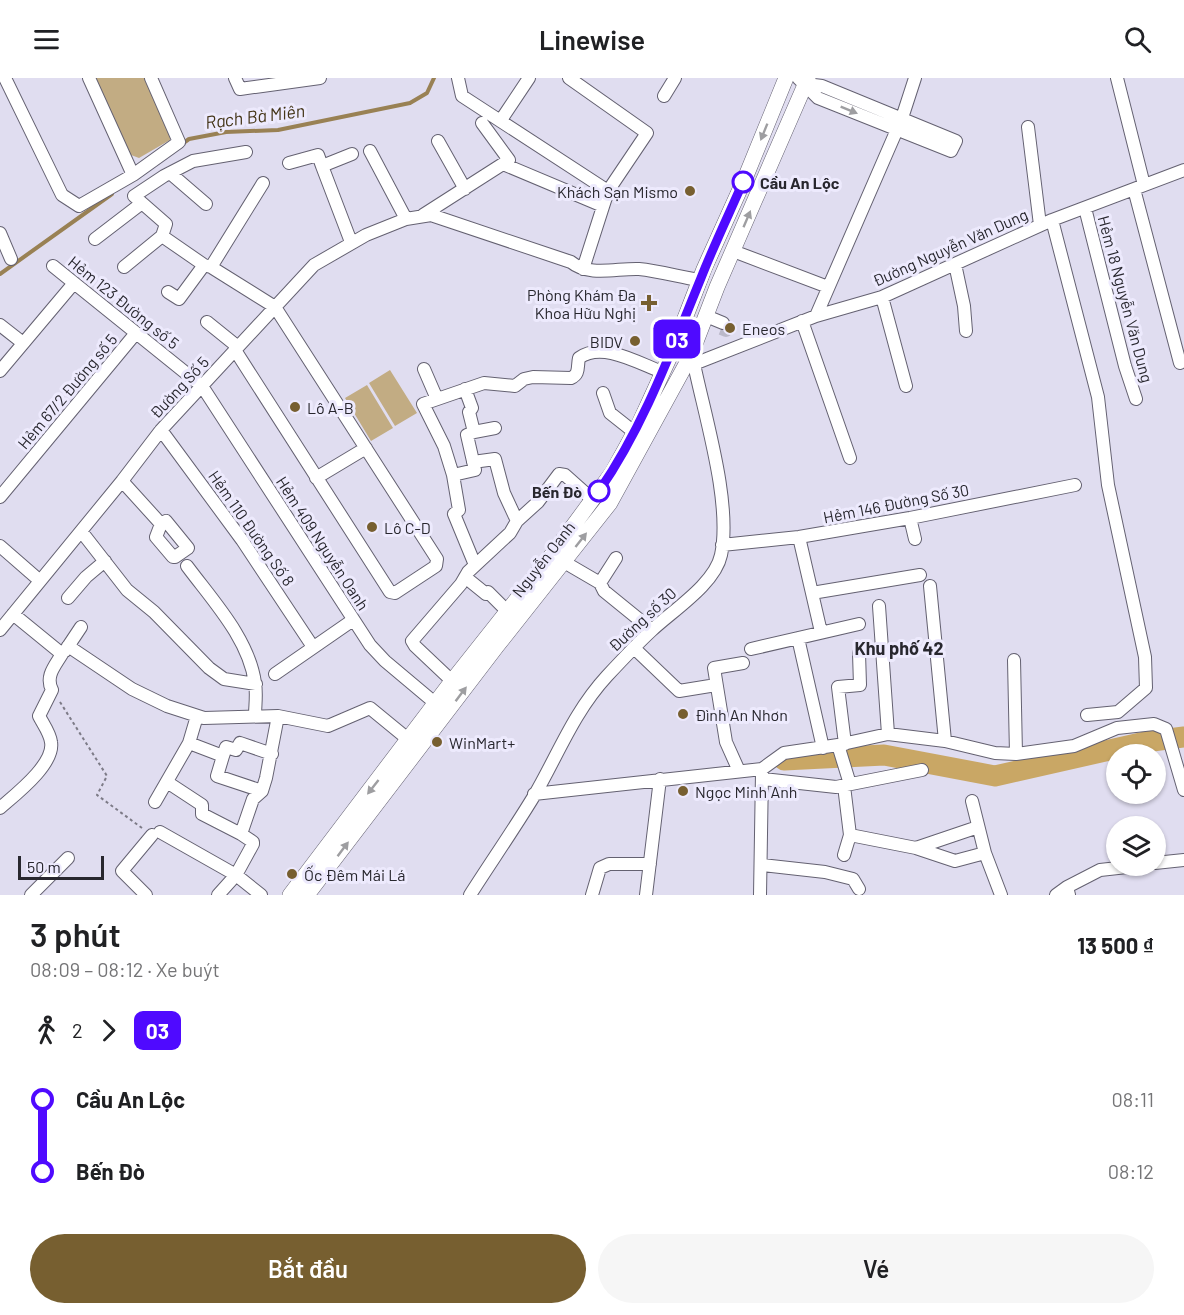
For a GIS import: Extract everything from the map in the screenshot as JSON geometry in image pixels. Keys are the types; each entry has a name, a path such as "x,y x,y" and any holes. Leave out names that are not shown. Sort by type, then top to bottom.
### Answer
{"main road":[{"name":"Nguyễn Oanh","path":"290,895 612,473 673,350 699,280 746,176 786,78"},
{"name":"Nguyễn Oanh","path":"307,895 610,503 692,360 717,287 804,80"},
{"path":"699,280 717,287"}],"street":[{"path":"5,78 62,195 79,206 134,175 179,142 151,78"},
{"path":"89,78 134,175"},
{"path":"236,78 240,89 320,78"},
{"path":"501,120 529,78"},
{"path":"569,78 647,133 608,190 580,268"},
{"path":"664,96 675,78"},
{"path":"816,316 899,124 915,78"},
{"path":"1117,78 1139,187 1180,363"},
{"path":"804,80 822,86 899,124"},
{"path":"458,81 462,96 608,190"},
{"path":"482,123 509,160 502,164"},
{"path":"1028,127 1046,223 1098,397 1108,485 1146,657 1146,688 1119,712 1086,715"},
{"path":"438,141 465,189"},
{"path":"370,151 406,219"},
{"path":"124,267 162,236 166,224 134,196 193,161 246,152"},
{"path":"322,166 352,154"},
{"path":"289,163 318,155 351,242"},
{"path":"502,164 603,206"},
{"name":"Đường Số 5","path":"0,630 122,482 161,430 314,265 351,242 406,219 422,215 502,164"},
{"name":"Đường Nguyễn Văn Dung","path":"692,360 816,316 882,297 1046,223 1184,170"},
{"path":"170,173 206,204"},
{"path":"168,292 179,299 207,266 263,183"},
{"path":"95,239 142,203"},
{"name":"Hẻm 18 Nguyễn Văn Dung","path":"1085,208 1125,366 1136,399"},
{"path":"422,215 428,221 570,269 640,269 699,280"},
{"path":"0,233 11,259"},
{"path":"162,236 207,266 275,306 437,559 436,566 395,593 390,592 236,349 207,322"},
{"path":"733,251 828,287"},
{"path":"955,264 964,306 966,330"},
{"name":"Hẻm 123 Đường số 5","path":"53,266 202,386"},
{"path":"0,371 74,283"},
{"path":"882,297 906,386"},
{"path":"705,319 722,326"},
{"path":"802,321 850,458"},
{"path":"0,325 23,343"},
{"name":"Hẻm 67/2 Đường số 5","path":"0,497 136,333"},
{"path":"673,350 692,360"},
{"path":"475,565 454,514 459,510 453,475 444,446 423,405 484,383 515,386 524,379 533,377 571,378 576,376 578,371 579,358 596,351 607,352 662,372"},
{"name":"Đường số 30","path":"470,895 534,794 569,727 605,678 652,630 698,590 717,568 725,528 715,464 692,360"},
{"path":"424,369 437,399"},
{"name":"Hẻm 409 Nguyễn Oanh","path":"202,386 370,645 385,661 435,703"},
{"path":"465,388 472,408 469,412 474,432"},
{"path":"603,393 610,413 634,432"},
{"path":"453,475 474,471 467,435 495,428"},
{"name":"Hẻm 110 Đường Số 8","path":"161,430 242,540 313,647"},
{"path":"316,478 366,448"},
{"path":"473,462 495,459 504,494 517,521"},
{"path":"452,681 412,641 475,565 510,533 517,521 538,502 559,474 565,475 593,500"},
{"path":"122,482 161,524"},
{"name":"Hẻm 146 Đường Số 30","path":"722,545 799,537 910,518 1075,485"},
{"path":"910,518 915,539"},
{"path":"81,531 127,590 154,612 209,668 224,679 256,684"},
{"path":"799,537 821,632"},
{"path":"0,546 39,580"},
{"path":"600,583 616,558"},
{"path":"68,598 86,577 105,561"},
{"path":"564,562 600,583 604,591 652,630"},
{"path":"187,566 239,639 249,661 256,684 255,716"},
{"path":"812,593 920,576"},
{"path":"463,580 486,594 488,592 507,611"},
{"path":"930,586 945,741"},
{"path":"879,606 888,734"},
{"path":"13,614 65,650 132,689 167,706 200,717 278,716 328,726 370,708 409,740"},
{"path":"275,674 353,620"},
{"path":"751,649 859,624"},
{"path":"0,808 34,776 51,753 51,738 39,716 52,690 48,684 48,677 81,627"},
{"path":"798,638 823,748"},
{"path":"634,648 679,691 716,685"},
{"path":"844,855 850,836 847,785 841,747 838,687 860,685 859,653"},
{"path":"1014,660 1016,754"},
{"path":"739,771 726,742 714,668 743,663"},
{"path":"241,834 253,799 262,791 272,754 278,716"},
{"path":"155,802 189,743 200,717"},
{"path":"760,895 762,774 784,753 841,747 888,734 945,741 995,753 1016,754 1074,746 1118,728 1154,724 1166,729 1184,790"},
{"path":"189,743 223,756"},
{"path":"262,791 218,776 223,756 226,747 236,750 240,743 272,754"},
{"path":"534,794 739,771 836,787 922,770"},
{"path":"646,895 660,779"},
{"path":"167,782 202,805 202,814 253,842 236,874 218,895"},
{"path":"972,801 985,854 1001,895"},
{"path":"916,848 978,827"},
{"path":"141,893 122,871 156,834 236,874 261,895"},
{"path":"850,836 916,848 955,861 985,854"},
{"path":"31,895 68,858"},
{"path":"1166,862 1184,860"},
{"path":"592,895 600,868 609,864 650,864"},
{"path":"762,865 825,872 853,879 859,889"},
{"path":"1056,895 1068,891 1100,870 1106,869"}],"path":[{"path":"52,690 107,776 97,795 156,834"}],"shaded area":[{"path":"93,78 146,78 171,135 170,140 139,158 131,155"},
{"path":"390,370 417,413 395,426 369,383"},
{"path":"367,385 393,428 371,441 345,398"}],"waterway":[{"name":"Rạch Bà Miên","path":"182,144 189,139 226,132 278,130 410,103 427,93 434,78"},
{"name":"Rạch Bà Miên","path":"0,274 112,194"},
{"path":"784,760 884,755 995,776 1145,742 1184,737"}],"tunnel":[{"path":"721,329 726,331 729,325 723,323"}],"bus line":[{"name":"03","path":"599,491 612,473 643,416 672,352 699,280 743,182"}],"place":[{"name":"Cầu An Lộc","path":"743,182"},
{"name":"Khách Sạn Mismo","path":"690,191"},
{"name":"Phòng Khám Đa Khoa Hữu Nghị","path":"649,303"},
{"name":"Eneos","path":"730,328"},
{"name":"BIDV","path":"635,341"},
{"name":"Lô A-B","path":"295,407"},
{"name":"Bến Đò","path":"599,491"},
{"name":"Lô C-D","path":"372,527"},
{"name":"Đình An Nhơn","path":"683,714"},
{"name":"WinMart+","path":"437,742"},
{"name":"Ngọc Minh Anh","path":"683,791"},
{"name":"Ốc Đêm Mái Lá","path":"292,874"}],"district":[{"name":"Khu phố 42","path":"899,648"}]}
